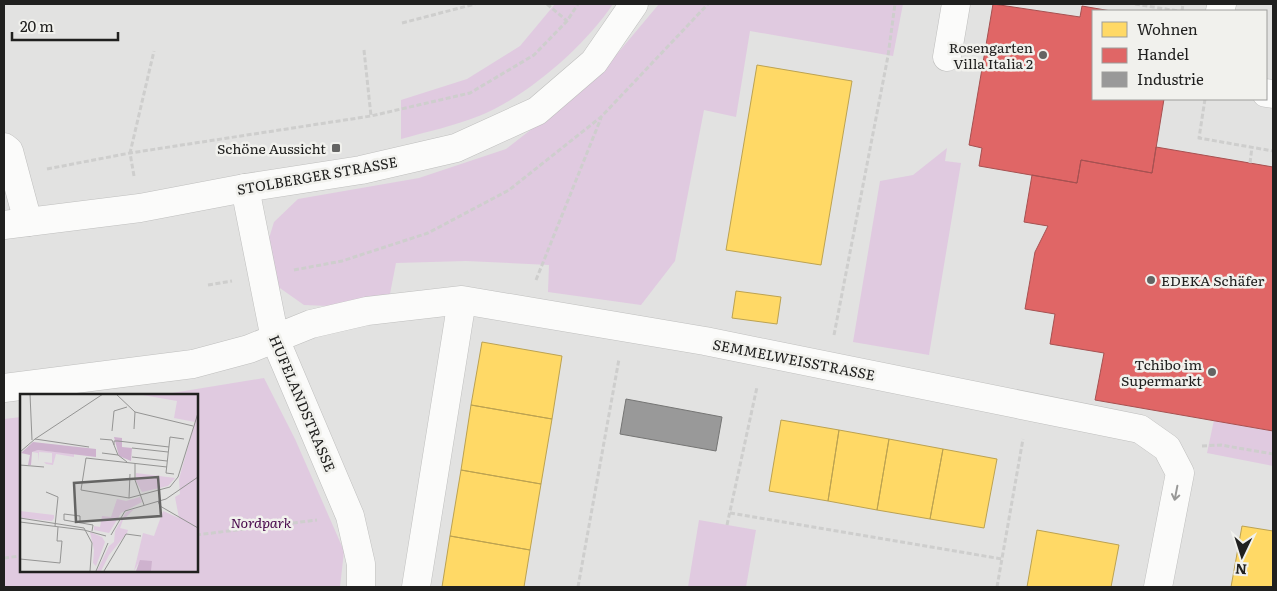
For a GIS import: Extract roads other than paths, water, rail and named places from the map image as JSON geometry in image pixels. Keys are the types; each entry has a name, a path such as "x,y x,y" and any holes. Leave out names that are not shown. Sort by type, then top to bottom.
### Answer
{"street":[{"name":"STOLBERGER STRASSE","path":"16,223 140,208 245,188 361,170 456,148 536,111 594,62 634,4"},
{"path":"947,57 956,4"},
{"path":"4,147 9,151 16,174 16,223"},
{"name":"HUFELANDSTRASSE","path":"245,188 275,339 350,516 361,564 361,587"},
{"path":"416,587 462,300"},
{"name":"SEMMELWEISSTRASSE","path":"4,388 194,364 249,349 311,324 367,311 462,300 526,311 828,366 1140,430 1167,448 1180,473 1158,587"}],"place":[{"name":"Rosengarten Villa Italia 2","path":"1043,55"},
{"name":"Schöne Aussicht","path":"336,148"},
{"name":"EDEKA Schäfer","path":"1151,280"},
{"name":"Tchibo im Supermarkt","path":"1212,372"}],"park label":[{"name":"Nordpark","path":"261,522"}]}
